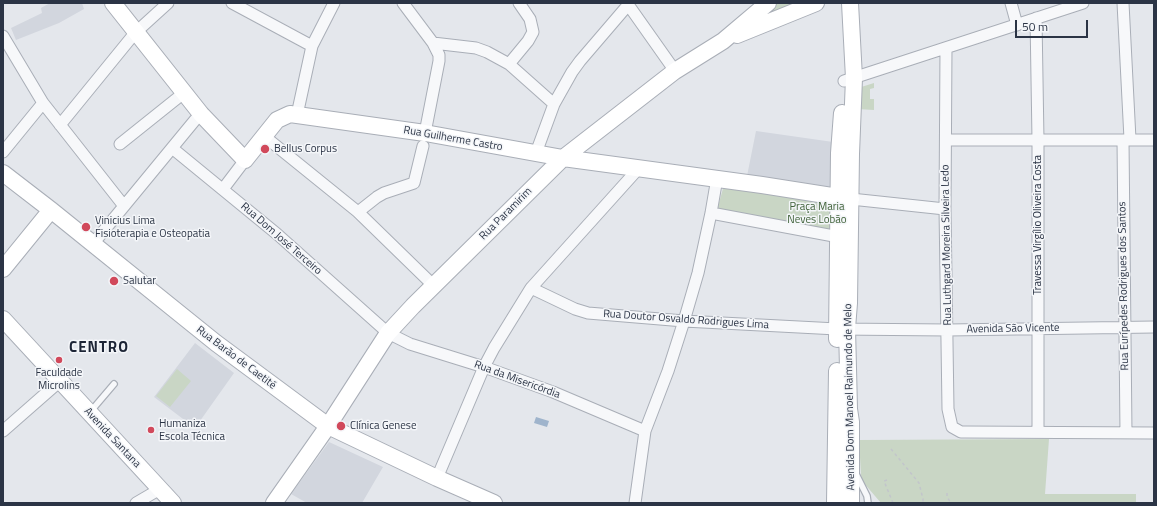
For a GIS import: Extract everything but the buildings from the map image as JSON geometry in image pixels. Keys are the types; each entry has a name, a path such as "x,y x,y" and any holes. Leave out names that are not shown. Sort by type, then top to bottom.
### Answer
{"main road":[{"path":"113,3 201,114 245,160"},
{"name":"Rua Paramirim","path":"274,503 328,426 388,333 434,286 563,158 675,71 723,41 768,3"},
{"name":"Rua Paramirim","path":"723,41 816,3"},
{"name":"Avenida Dom Manoel Raimundo de Melo","path":"840,3 849,79"},
{"name":"Avenida Dom Manoel Raimundo de Melo","path":"842,328 849,289 845,198 839,153 849,79 850,3"},
{"name":"Rua Guilherme Castro","path":"245,160 277,120 290,114 424,139 716,178"},
{"name":"Rua Barão de Caetité","path":"3,173 216,343 328,426 437,478 494,503"},
{"path":"716,178 845,198"},
{"name":"Avenida Dom Manoel Raimundo de Melo","path":"835,503 844,465 851,422 843,410 839,237 845,198"},
{"path":"3,269 51,210"},
{"name":"Avenida Santana","path":"3,319 173,503"},
{"name":"Avenida Dom Manoel Raimundo de Melo","path":"844,465 851,503"}],"street":[{"path":"60,125 135,32 168,3"},
{"path":"232,3 312,46"},
{"path":"297,115 312,46 334,3"},
{"path":"358,212 384,193 414,182 424,139 439,61 437,50 433,43 402,3"},
{"path":"509,64 528,41 533,32 530,19 518,3"},
{"path":"1012,3 1017,25"},
{"path":"849,79 1083,3"},
{"name":"Rua Eurípedes Rodrigues dos Santos","path":"1123,3 1126,140 1124,326 1126,433"},
{"path":"536,154 554,104 580,61 627,4 675,71"},
{"name":"Travessa Virgílio Oliveira Costa","path":"1036,18 1038,140 1038,432"},
{"path":"3,36 43,103 124,206"},
{"path":"433,43 476,48 487,52 509,64 554,104"},
{"name":"Rua Luthgard Moreira Silveira Ledo","path":"946,48 945,209 948,408 952,427 961,432 1038,432"},
{"path":"120,144 185,92"},
{"path":"3,152 43,103"},
{"path":"92,245 195,120"},
{"path":"264,136 358,212 434,286"},
{"path":"946,140 1154,140"},
{"name":"Rua Dom José Terceiro","path":"172,148 277,234 388,333"},
{"name":"Rua Guilherme Castro","path":"223,189 245,160"},
{"path":"437,478 484,367 531,288 639,168"},
{"path":"635,503 645,431 668,371 698,272 711,213 716,178"},
{"path":"845,198 945,209"},
{"path":"711,213 839,237"},
{"name":"Rua Doutor Osvaldo Rodrigues Lima","path":"531,288 575,310 588,313 684,321 842,328"},
{"name":"Avenida São Vicente","path":"842,328 948,330 1124,326 1154,327"},
{"name":"Rua da Misericórdia","path":"388,333 410,344 484,367 553,392 645,431"},
{"path":"3,431 60,381"},
{"path":"1038,432 1154,433"},
{"path":"136,503 160,489"}],"lane":[{"path":"90,413 114,384"},
{"path":"844,465 870,502"}],"path":[{"path":"891,449 919,483 923,503"},
{"path":"887,480 884,481 893,503"},
{"path":"947,493 947,497 951,503"}],"shaded area":[{"path":"50,3 82,3 84,9 59,23 16,40 11,28 42,13 41,8"},
{"path":"756,131 833,142 832,187 747,176"},
{"path":"195,343 234,373 195,428 154,397"},
{"path":"329,442 383,467 362,503 307,503 291,494"}],"green space":[{"path":"774,3 803,3 727,41"},
{"path":"874,83 874,88 870,89 870,99 874,99 874,110 857,109 858,88"},
{"name":"Praça Maria Neves Lobão","path":"724,185 832,200 834,233 717,210"},
{"path":"177,369 191,381 170,407 156,396"},
{"path":"1049,439 1045,494 1136,494 1136,503 881,503 863,482 861,475 859,440"}],"water":[{"path":"536,417 549,421 547,427 534,423"}],"place":[{"name":"Bellus Corpus","path":"265,149"},
{"name":"Vinicius Lima Fisioterapia e Osteopatia","path":"86,227"},
{"name":"Salutar","path":"114,281"},
{"name":"Faculdade Microlins","path":"59,360"},
{"name":"Clínica Genese","path":"341,426"},
{"name":"Humaniza Escola Técnica","path":"151,430"}],"district":[{"name":"CENTRO","path":"99,348"}]}
